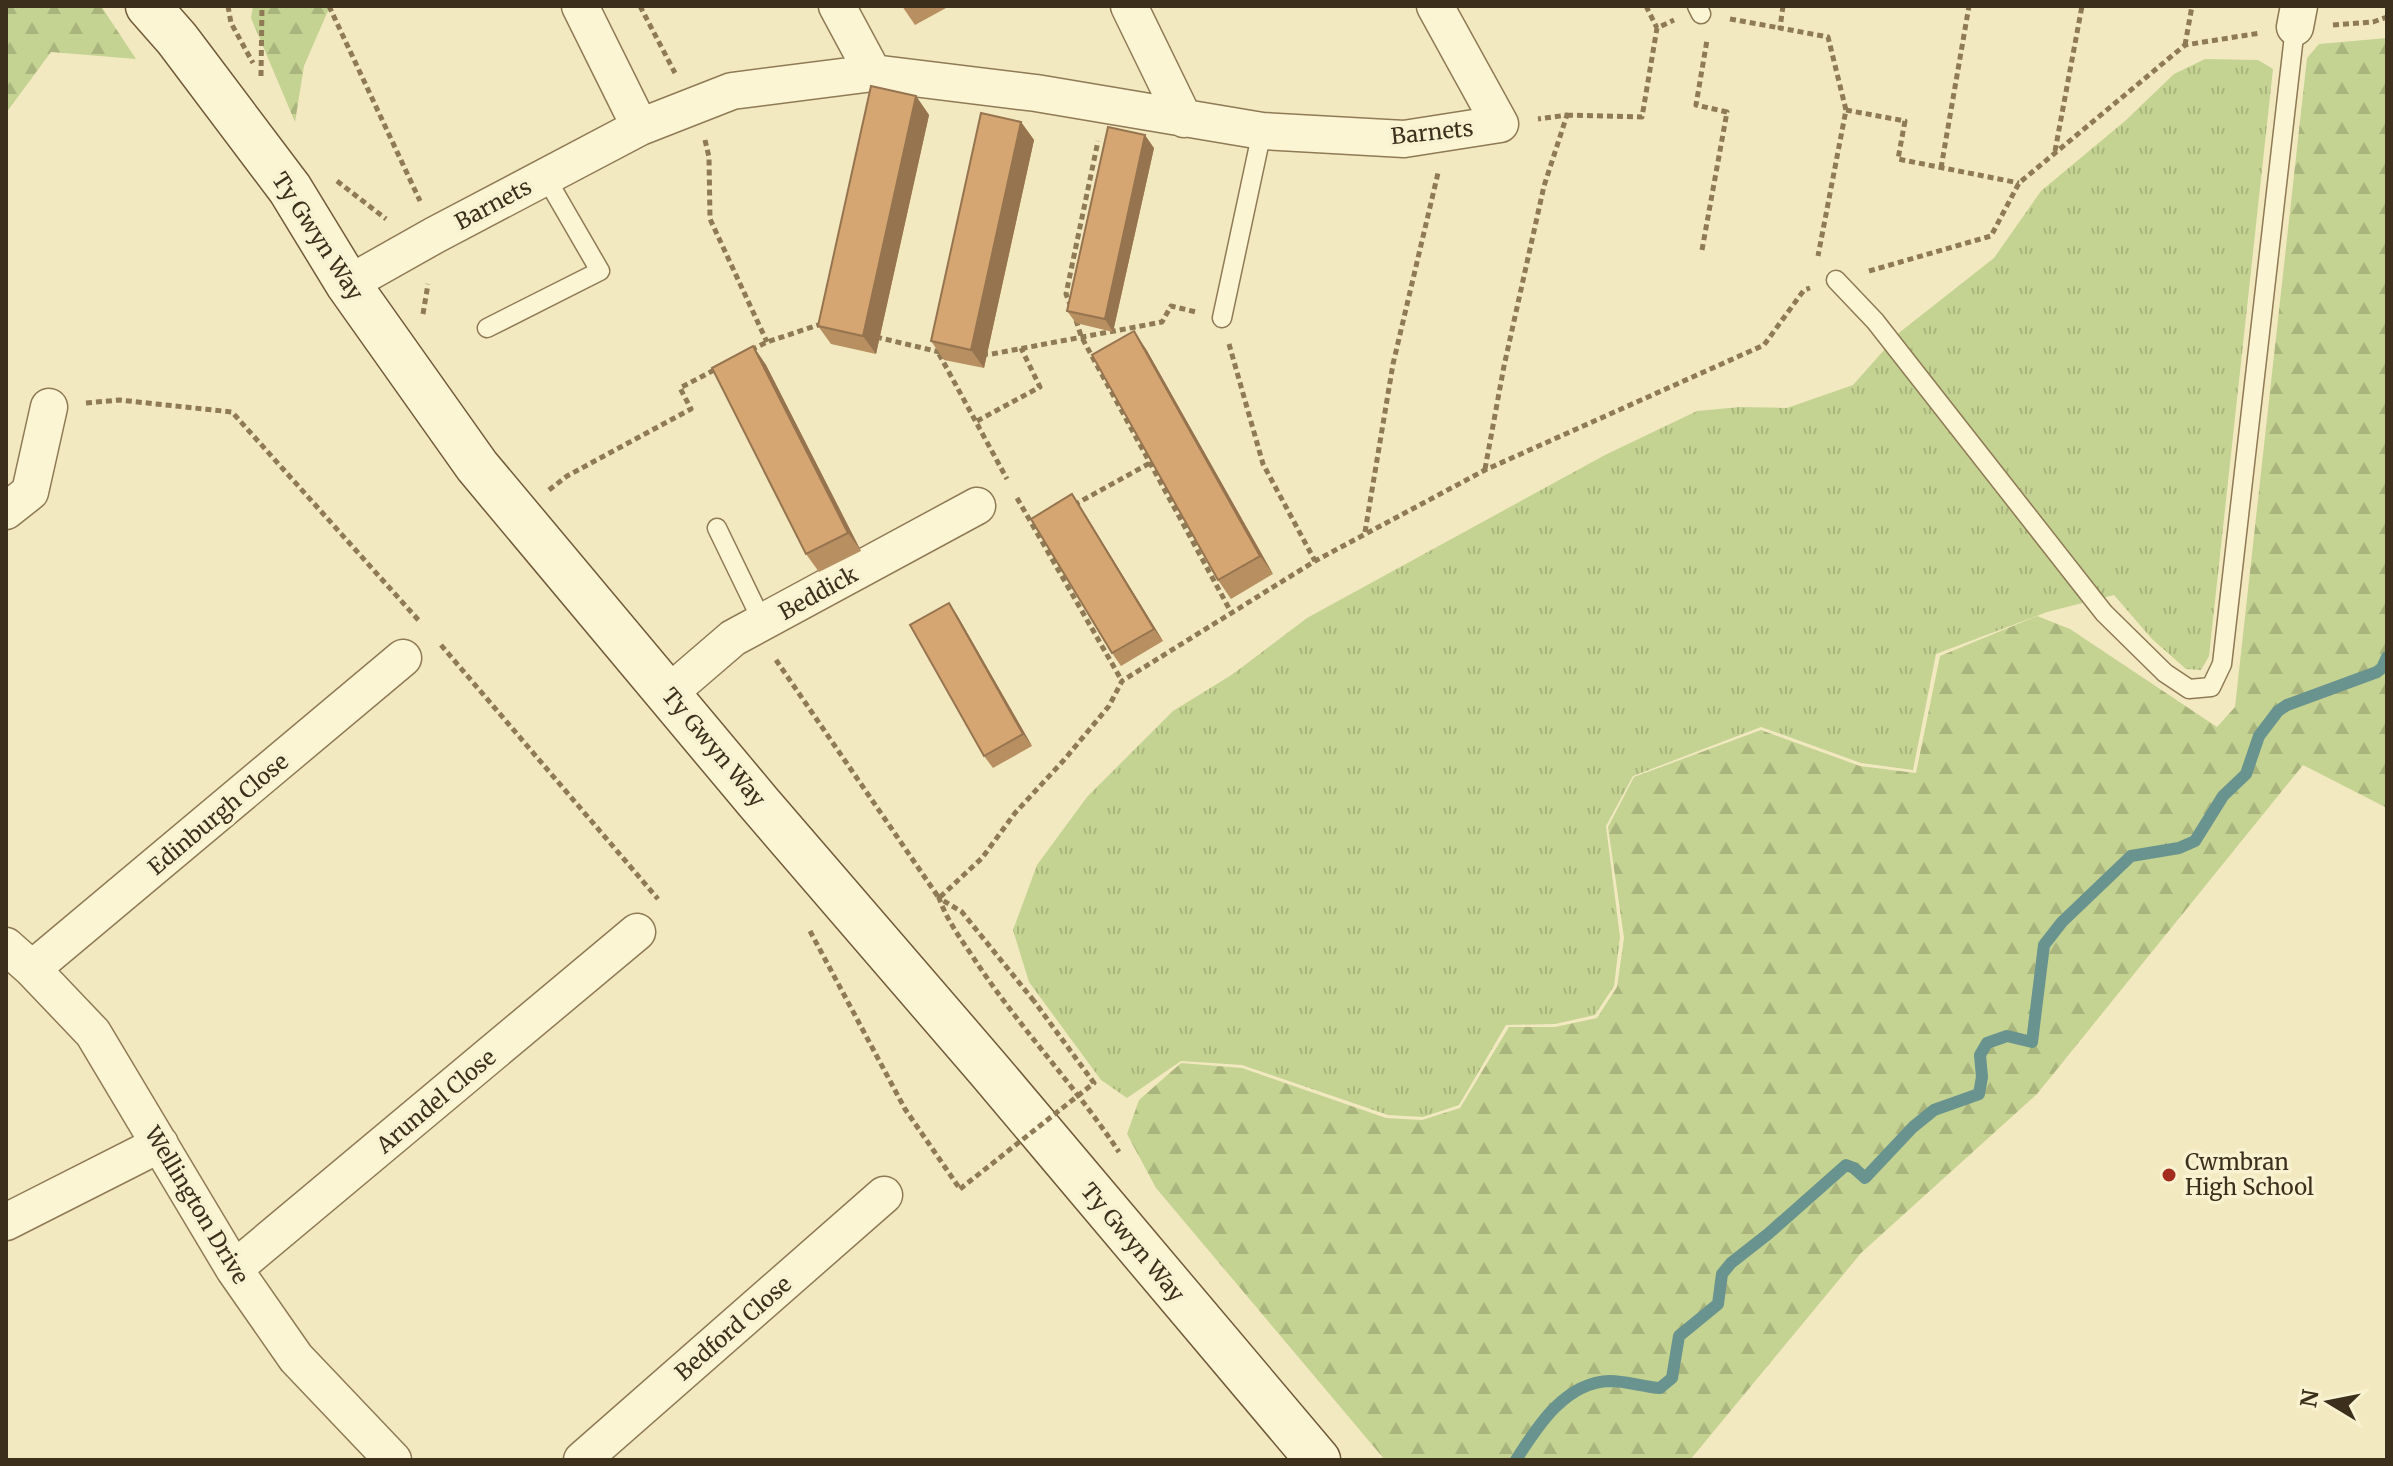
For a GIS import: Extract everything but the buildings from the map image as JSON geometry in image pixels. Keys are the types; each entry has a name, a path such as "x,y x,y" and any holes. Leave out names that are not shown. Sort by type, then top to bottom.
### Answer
{"street":[{"name":"Ty Gwyn Way","path":"148,6 177,39 290,189 348,284 477,466 1318,1460"},
{"path":"580,6 640,127"},
{"path":"837,6 873,73"},
{"path":"1129,6 1184,119"},
{"name":"Barnets","path":"348,284 640,127 732,91 873,73 1036,93 1262,131 1404,139 1500,124 1435,6"},
{"path":"6,511 30,492 49,407"},
{"name":"Beddick","path":"669,693 733,638 977,506"},
{"name":"Edinburgh Close","path":"19,958 403,658"},
{"name":"Arundel Close","path":"234,1269 637,932"},
{"name":"Wellington Drive","path":"19,958 93,1033 234,1269 296,1358 393,1460"},
{"path":"6,1222 160,1144"},
{"name":"Bedford Close","path":"582,1460 884,1195"}],"lane":[{"path":"1836,280 1875,321 2104,613 2165,673 2189,689 2211,687 2222,664 2297,16"},
{"path":"1222,318 1262,131"},
{"path":"487,328 600,271 545,176"},
{"path":"717,528 763,623"}],"path":[{"path":"228,6 231,23 261,77 262,6"},
{"path":"329,6 427,240 428,279 423,318"},
{"path":"640,6 700,122 709,157 710,219 767,342"},
{"path":"1500,124 1567,115 1642,117 1657,28 1646,6"},
{"path":"1780,28 1783,6"},
{"path":"1941,168 1969,6"},
{"path":"2054,152 2082,6"},
{"path":"2185,45 2192,6"},
{"path":"1657,28 1691,12 1703,12 1828,37 1846,110 1817,258"},
{"path":"1702,250 1727,112 1696,105 1703,12"},
{"path":"939,898 982,858 1015,813 1109,706 1122,681 1231,612 1365,533 1485,470 1764,345 1804,290 1991,236 2019,183 2185,45 2297,16 2373,22 2387,17"},
{"path":"1105,105 1066,294 1081,336 1231,612"},
{"path":"1846,110 1905,121 1898,159 2019,183"},
{"path":"1485,470 1504,366 1544,186 1567,115"},
{"path":"1365,533 1393,364 1447,132"},
{"path":"329,172 339,183 427,240"},
{"path":"978,354 1162,322 1171,306 1222,318 1263,464 1315,561"},
{"path":"742,355 767,342 824,323"},
{"path":"867,334 939,353 952,353"},
{"path":"937,340 939,353 1033,528 1122,681"},
{"path":"977,421 1040,387 1021,348"},
{"path":"550,501 544,493 567,476 691,409 680,388 730,362"},
{"path":"49,407 119,400 232,412 429,631"},
{"path":"1072,506 1150,463"},
{"path":"1033,528 1046,520"},
{"path":"763,623 774,657 939,898 946,916 994,991 1094,1114 1125,1161"},
{"path":"439,643 667,909"},
{"path":"807,926 905,1109 960,1189 1094,1083 1034,1001 962,912 939,898"}],"green space":[{"path":"6,6 101,6 136,59 51,52 6,113"},
{"path":"253,6 333,6 304,66 295,122 251,18"},
{"path":"2387,38 2387,808 2303,765 2037,1094 1861,1253 1690,1460 1385,1460 1156,1188 1127,1134 1139,1100 1181,1063 1242,1068 1386,1118 1422,1120 1460,1108 1509,1027 1555,1027 1597,1018 1617,987 1624,938 1608,827 1634,777 1761,730 1860,766 1916,773 1940,656 2037,616 2070,629 2217,727 2235,707 2307,58 2319,44"},
{"path":"2205,59 2258,60 2273,69 2209,656 2201,670 2186,669 2152,639 2114,595 2047,612 1936,654 1913,770 1861,763 1761,727 1633,776 1606,826 1620,937 1614,986 1595,1015 1555,1024 1506,1025 1459,1105 1423,1117 1388,1115 1242,1065 1181,1061 1127,1098 1101,1080 1029,982 1013,930 1037,865 1087,797 1173,711 1233,674 1307,618 1605,455 1697,411 1740,407 1787,408 1853,385 1900,332 1994,258 2041,191 2125,121 2174,74"}],"waterway":[{"path":"1516,1460 1554,1408 1579,1389 1610,1381 1660,1388 1672,1378 1679,1336 1718,1304 1722,1274 1731,1263 1846,1165 1865,1178 1913,1127 1934,1110 1979,1094 1982,1077 1980,1055 1987,1043 2007,1036 2032,1042 2044,945 2062,922 2131,856 2179,848 2195,841 2223,796 2246,774 2259,736 2278,711 2377,672 2387,657"}],"place":[{"name":"Cwmbran High School","path":"2169,1175"}]}
